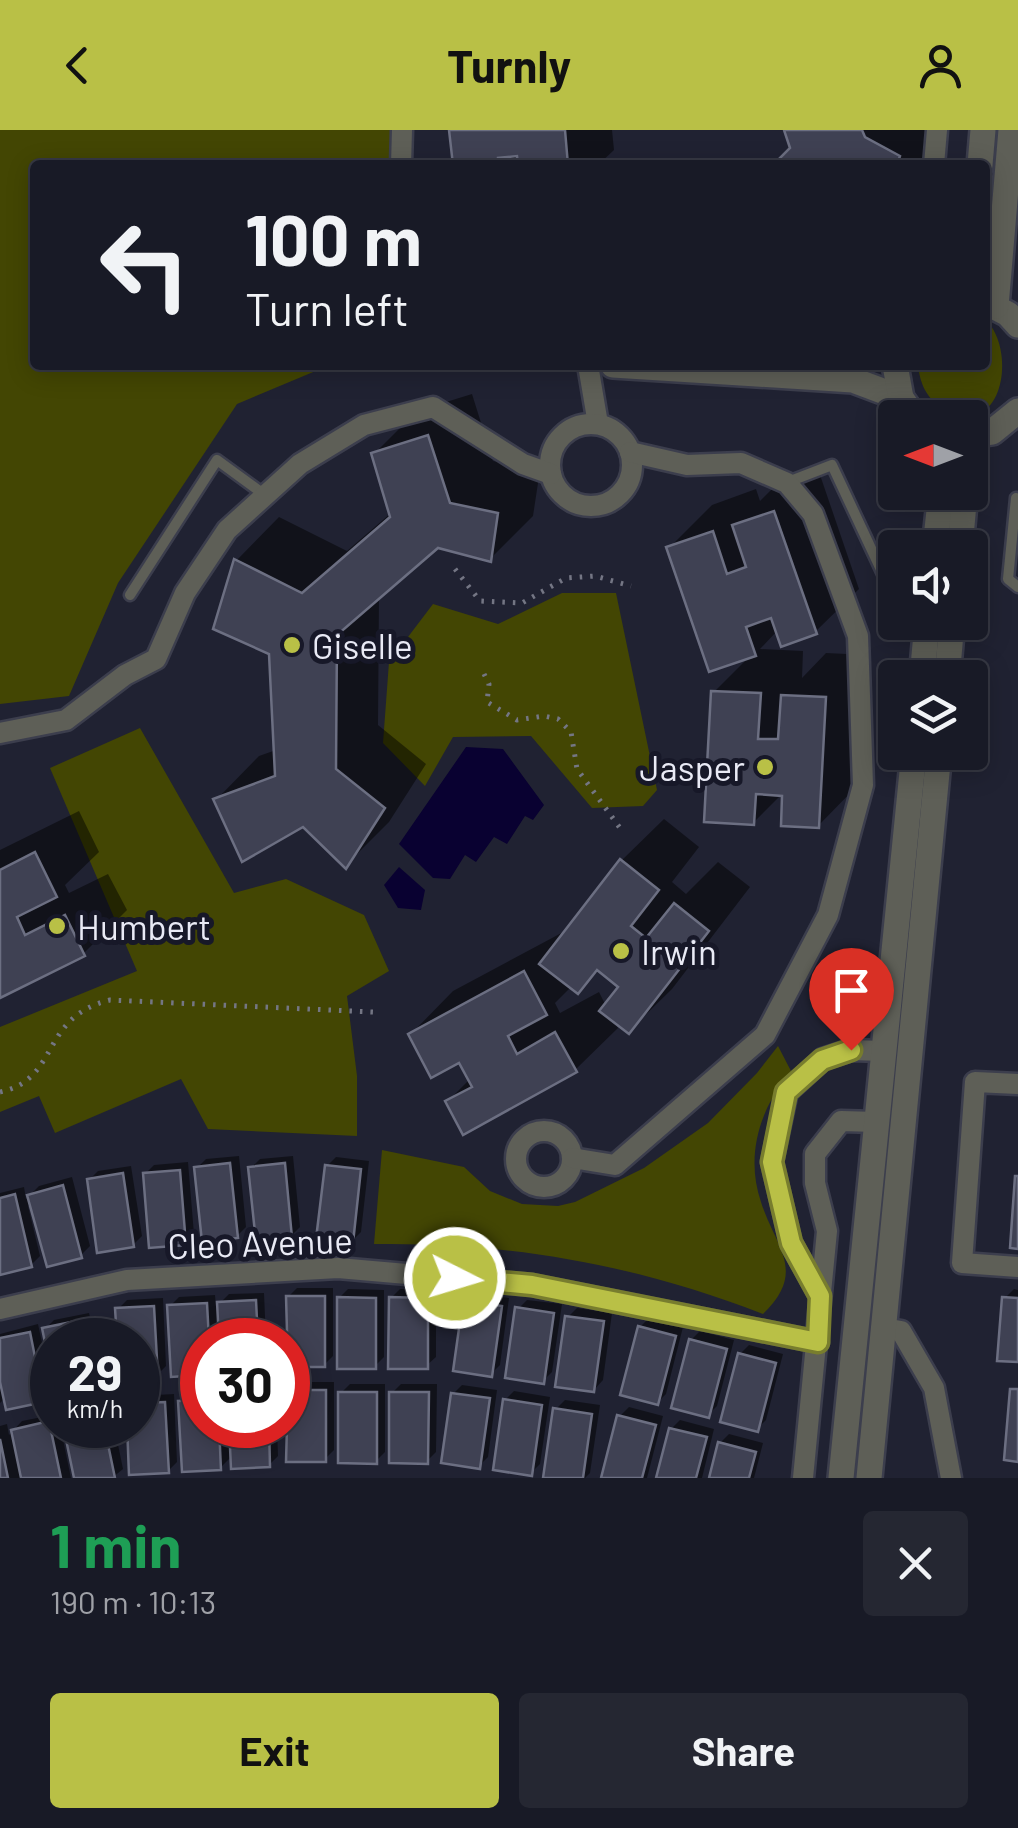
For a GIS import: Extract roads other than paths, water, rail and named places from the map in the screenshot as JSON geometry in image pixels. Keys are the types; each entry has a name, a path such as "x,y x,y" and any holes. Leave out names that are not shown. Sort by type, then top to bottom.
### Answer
{"street":[{"path":"401,160 402,130"},
{"path":"934,160 937,130"},
{"path":"980,160 983,130"},
{"path":"1010,130 990,304 1018,325"},
{"path":"589,370 598,424"},
{"path":"692,370 853,380 892,400"},
{"path":"897,370 906,400"},
{"path":"0,733 66,720 125,675 156,659 185,593 227,530 300,464 364,425 433,407 523,464 551,474"},
{"path":"988,433 1013,423"},
{"path":"598,424 623,439 630,452 630,478 617,498 595,506 572,501 562,494 551,474 552,452 566,432 598,424"},
{"path":"572,1158 615,1165 765,1035 828,916 863,785 858,636 812,514 787,483 741,463 687,466 630,452"},
{"path":"841,1478 912,770"},
{"path":"869,1478 938,770"},
{"path":"820,1296 791,1243 772,1162 786,1092 822,1060 851,1050 910,1054"},
{"path":"1018,1084 975,1082 962,1263 1018,1267"},
{"path":"803,1478 827,1231 814,1183 815,1154 841,1121 904,1125"},
{"name":"Cleo Avenue","path":"0,1309 127,1280 338,1268 532,1285 818,1342"},
{"path":"857,1324 902,1330 934,1388 951,1478"}],"lane":[{"path":"130,595 218,460 265,495"},
{"path":"787,483 832,466 878,563"},
{"path":"1016,498 1008,579 1018,587"}],"place":[{"name":"Giselle","path":"292,645"},
{"name":"Jasper","path":"765,767"},
{"name":"Humbert","path":"57,926"},
{"name":"Irwin","path":"621,951"}]}
